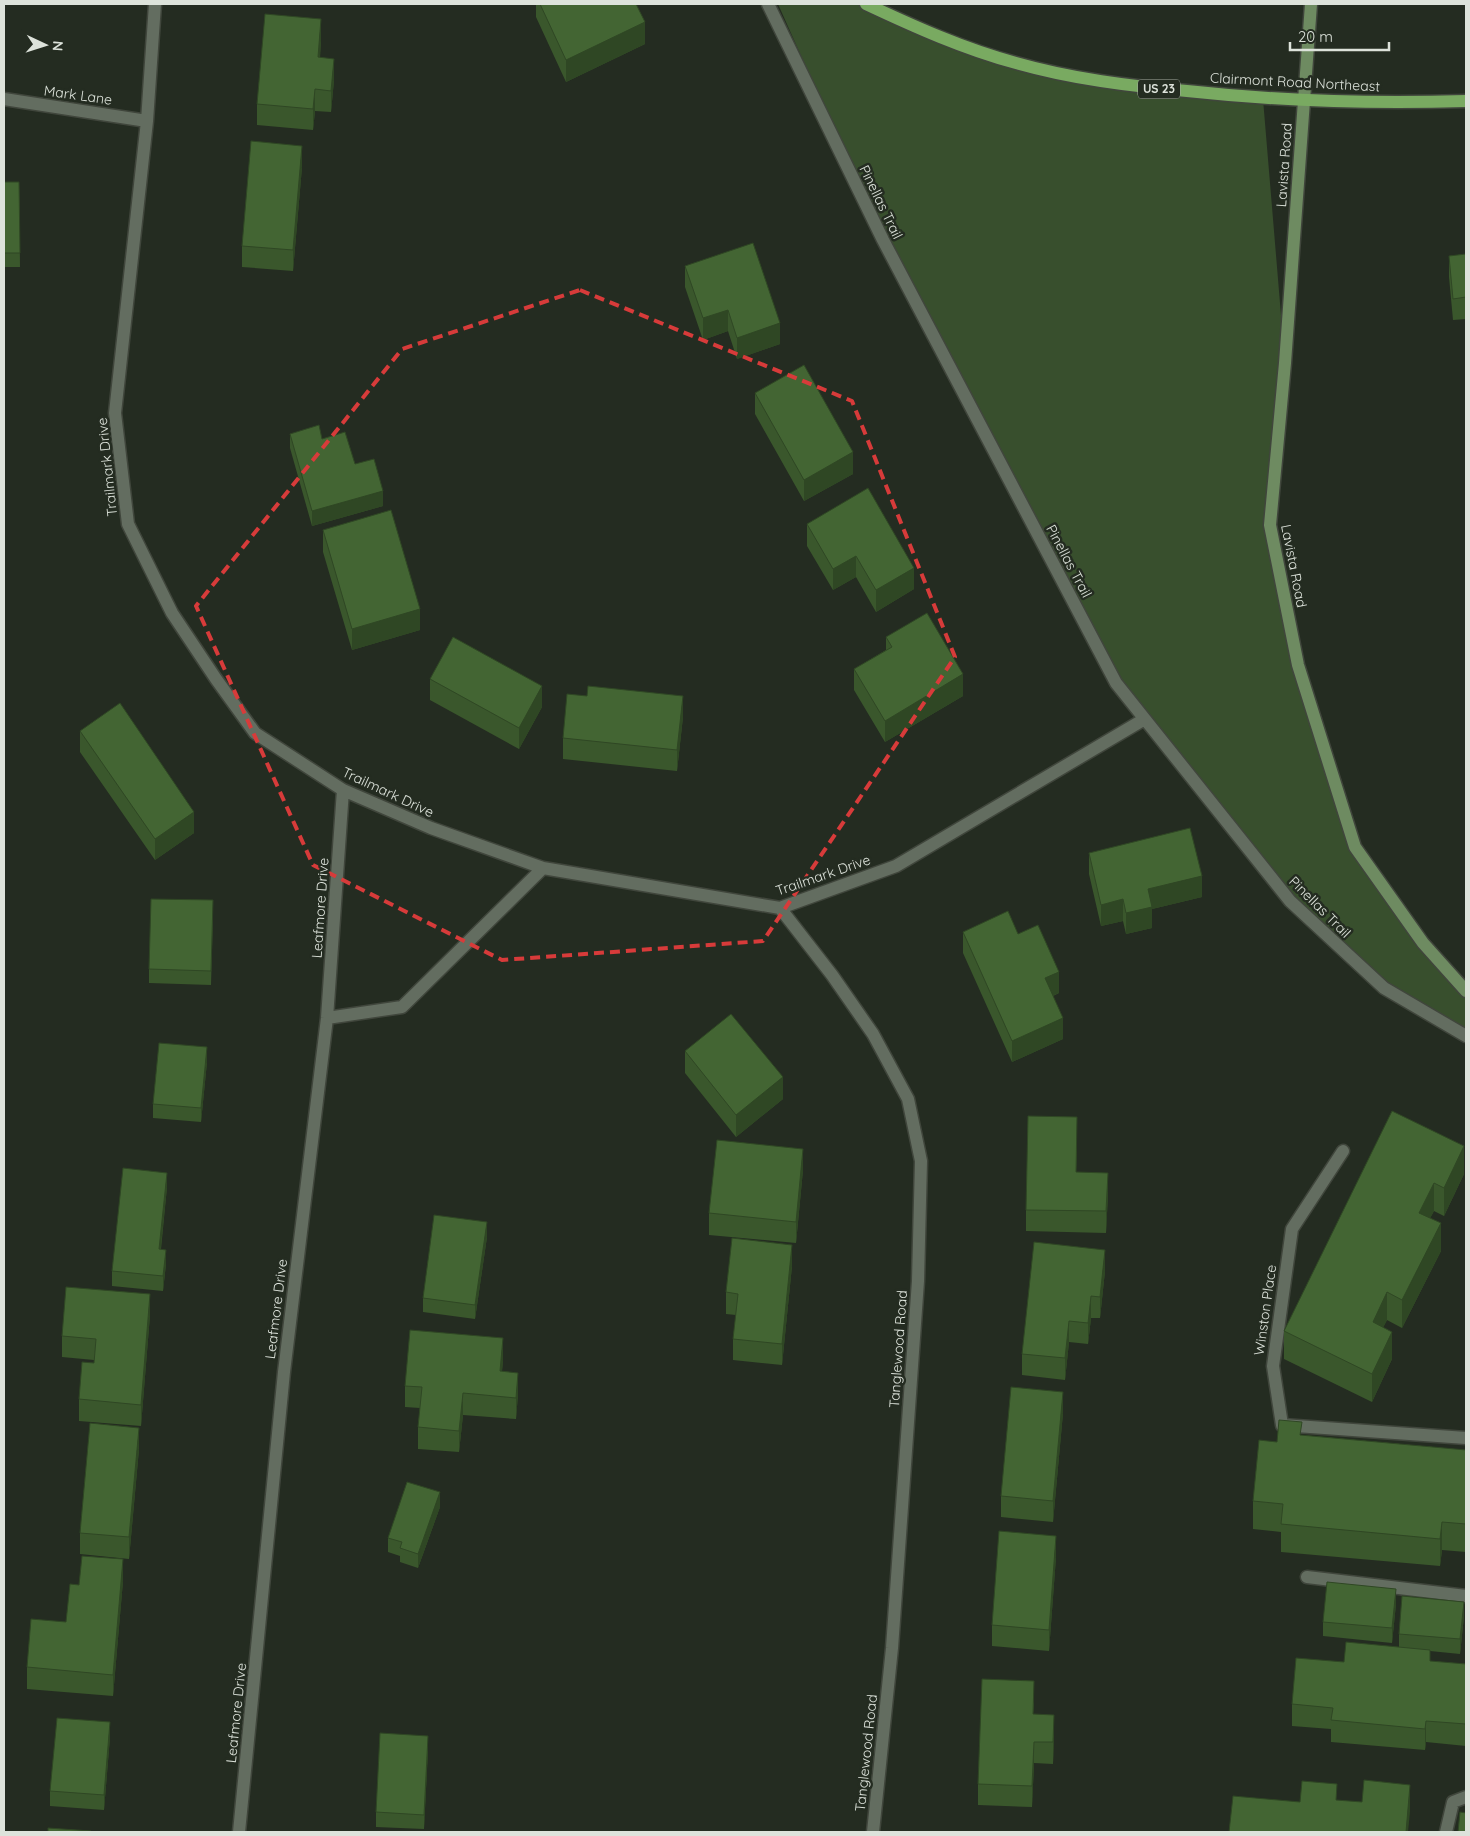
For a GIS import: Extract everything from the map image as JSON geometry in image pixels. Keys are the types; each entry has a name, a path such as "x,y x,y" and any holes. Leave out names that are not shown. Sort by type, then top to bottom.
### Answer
{"main road":[{"name":"Clairmont Road Northeast","path":"866,4 932,35 1016,63 1058,74 1132,86 1263,99 1466,101"},
{"name":"Lavista Road","path":"1311,4 1285,364 1270,525 1298,665 1355,848 1423,942 1466,991"}],"street":[{"name":"Trailmark Drive","path":"155,4 147,121 115,413 128,524 172,613 216,679 256,733 343,790 431,828 543,868 780,908 896,866 1143,720"},
{"name":"Pinellas Trail","path":"768,4 883,240 1116,683 1143,720 1290,901 1384,988 1466,1036"},
{"name":"Mark Lane","path":"4,99 147,121"},
{"name":"Leafmore Drive","path":"239,1832 284,1372 327,1018 343,790"},
{"path":"327,1018 402,1007 543,868"},
{"name":"Tanglewood Road","path":"780,908 832,975 873,1034 908,1099 921,1161 918,1281 892,1648 873,1832"},
{"name":"Winston Place","path":"1343,1151 1292,1229 1272,1366 1282,1425 1466,1438"},
{"path":"1307,1577 1466,1596"},
{"path":"1446,1832 1453,1802 1466,1797"}],"highlighted area":[{"path":"580,290 852,401 955,657 763,941 502,960 313,865 196,606 402,349"}],"green space":[{"path":"778,4 862,4 1058,74 1263,99 1285,363 1270,525 1298,665 1355,847 1466,991 1466,1036 1384,988 1290,901 1116,683 883,240"}],"building":[{"path":"540,4 636,4 645,22 566,60"},
{"path":"265,14 321,19 318,57 334,59 331,91 315,89 313,109 257,104"},
{"path":"251,141 302,146 293,250 242,246"},
{"path":"4,182 19,182 20,253 4,253"},
{"path":"753,243 780,323 737,338 728,310 703,318 685,266"},
{"path":"1466,254 1466,297 1453,299 1449,256"},
{"path":"804,365 853,452 804,480 755,393"},
{"path":"319,425 322,439 345,432 355,464 374,459 383,491 312,511 290,434"},
{"path":"868,488 914,568 876,590 856,556 833,569 807,524"},
{"path":"391,510 420,609 352,629 323,530"},
{"path":"927,613 963,674 885,721 854,669 892,647 886,637"},
{"path":"453,637 542,686 519,728 430,679"},
{"path":"588,686 683,696 677,750 563,738 567,694 587,696"},
{"path":"120,703 194,812 155,839 80,731"},
{"path":"1190,828 1202,876 1148,889 1152,907 1126,913 1123,899 1101,905 1089,853"},
{"path":"151,899 213,900 211,971 149,969"},
{"path":"1008,911 1018,934 1038,925 1059,972 1045,978 1063,1018 1012,1041 963,932"},
{"path":"731,1014 783,1077 736,1115 685,1051"},
{"path":"159,1043 207,1047 201,1108 153,1104"},
{"path":"1392,1111 1464,1146 1444,1188 1434,1183 1419,1213 1441,1223 1402,1300 1387,1292 1373,1322 1392,1332 1372,1374 1284,1331"},
{"path":"1028,1116 1077,1117 1076,1172 1108,1173 1106,1211 1026,1210"},
{"path":"717,1140 803,1149 796,1222 709,1213"},
{"path":"123,1168 167,1173 159,1249 166,1250 163,1276 112,1271"},
{"path":"434,1215 487,1222 475,1305 423,1298"},
{"path":"732,1238 792,1245 782,1344 733,1339 738,1294 726,1292"},
{"path":"1034,1242 1105,1250 1100,1297 1091,1296 1088,1323 1069,1321 1065,1358 1022,1354"},
{"path":"66,1287 150,1294 141,1405 79,1399 82,1362 94,1363 96,1339 62,1336"},
{"path":"410,1330 503,1338 500,1371 518,1373 516,1398 463,1393 459,1431 418,1427 422,1387 405,1386"},
{"path":"1011,1387 1063,1392 1053,1501 1001,1496"},
{"path":"1279,1420 1302,1422 1300,1435 1466,1450 1466,1524 1442,1522 1440,1539 1281,1524 1283,1504 1253,1501 1259,1440 1277,1442"},
{"path":"90,1423 139,1428 129,1537 80,1533"},
{"path":"407,1482 440,1492 418,1554 400,1548 402,1542 388,1538"},
{"path":"999,1531 1056,1536 1049,1630 992,1625"},
{"path":"82,1556 123,1559 113,1675 27,1667 31,1619 66,1622 70,1584 79,1585"},
{"path":"1327,1582 1396,1589 1392,1628 1323,1622"},
{"path":"1402,1596 1464,1602 1460,1639 1399,1634"},
{"path":"1346,1642 1430,1650 1430,1661 1466,1664 1466,1724 1426,1721 1425,1729 1331,1720 1333,1708 1292,1704 1296,1658 1344,1662"},
{"path":"982,1679 1034,1681 1033,1714 1054,1715 1053,1742 1034,1742 1032,1786 978,1784"},
{"path":"57,1718 110,1722 104,1795 50,1791"},
{"path":"380,1733 428,1736 424,1815 376,1812"},
{"path":"1364,1780 1410,1785 1406,1832 1229,1832 1233,1796 1300,1802 1302,1781 1337,1784 1336,1800 1362,1802"},
{"path":"1460,1812 1466,1813 1466,1832 1458,1832"},
{"path":"48,1828 91,1831 91,1832 48,1832"}]}
